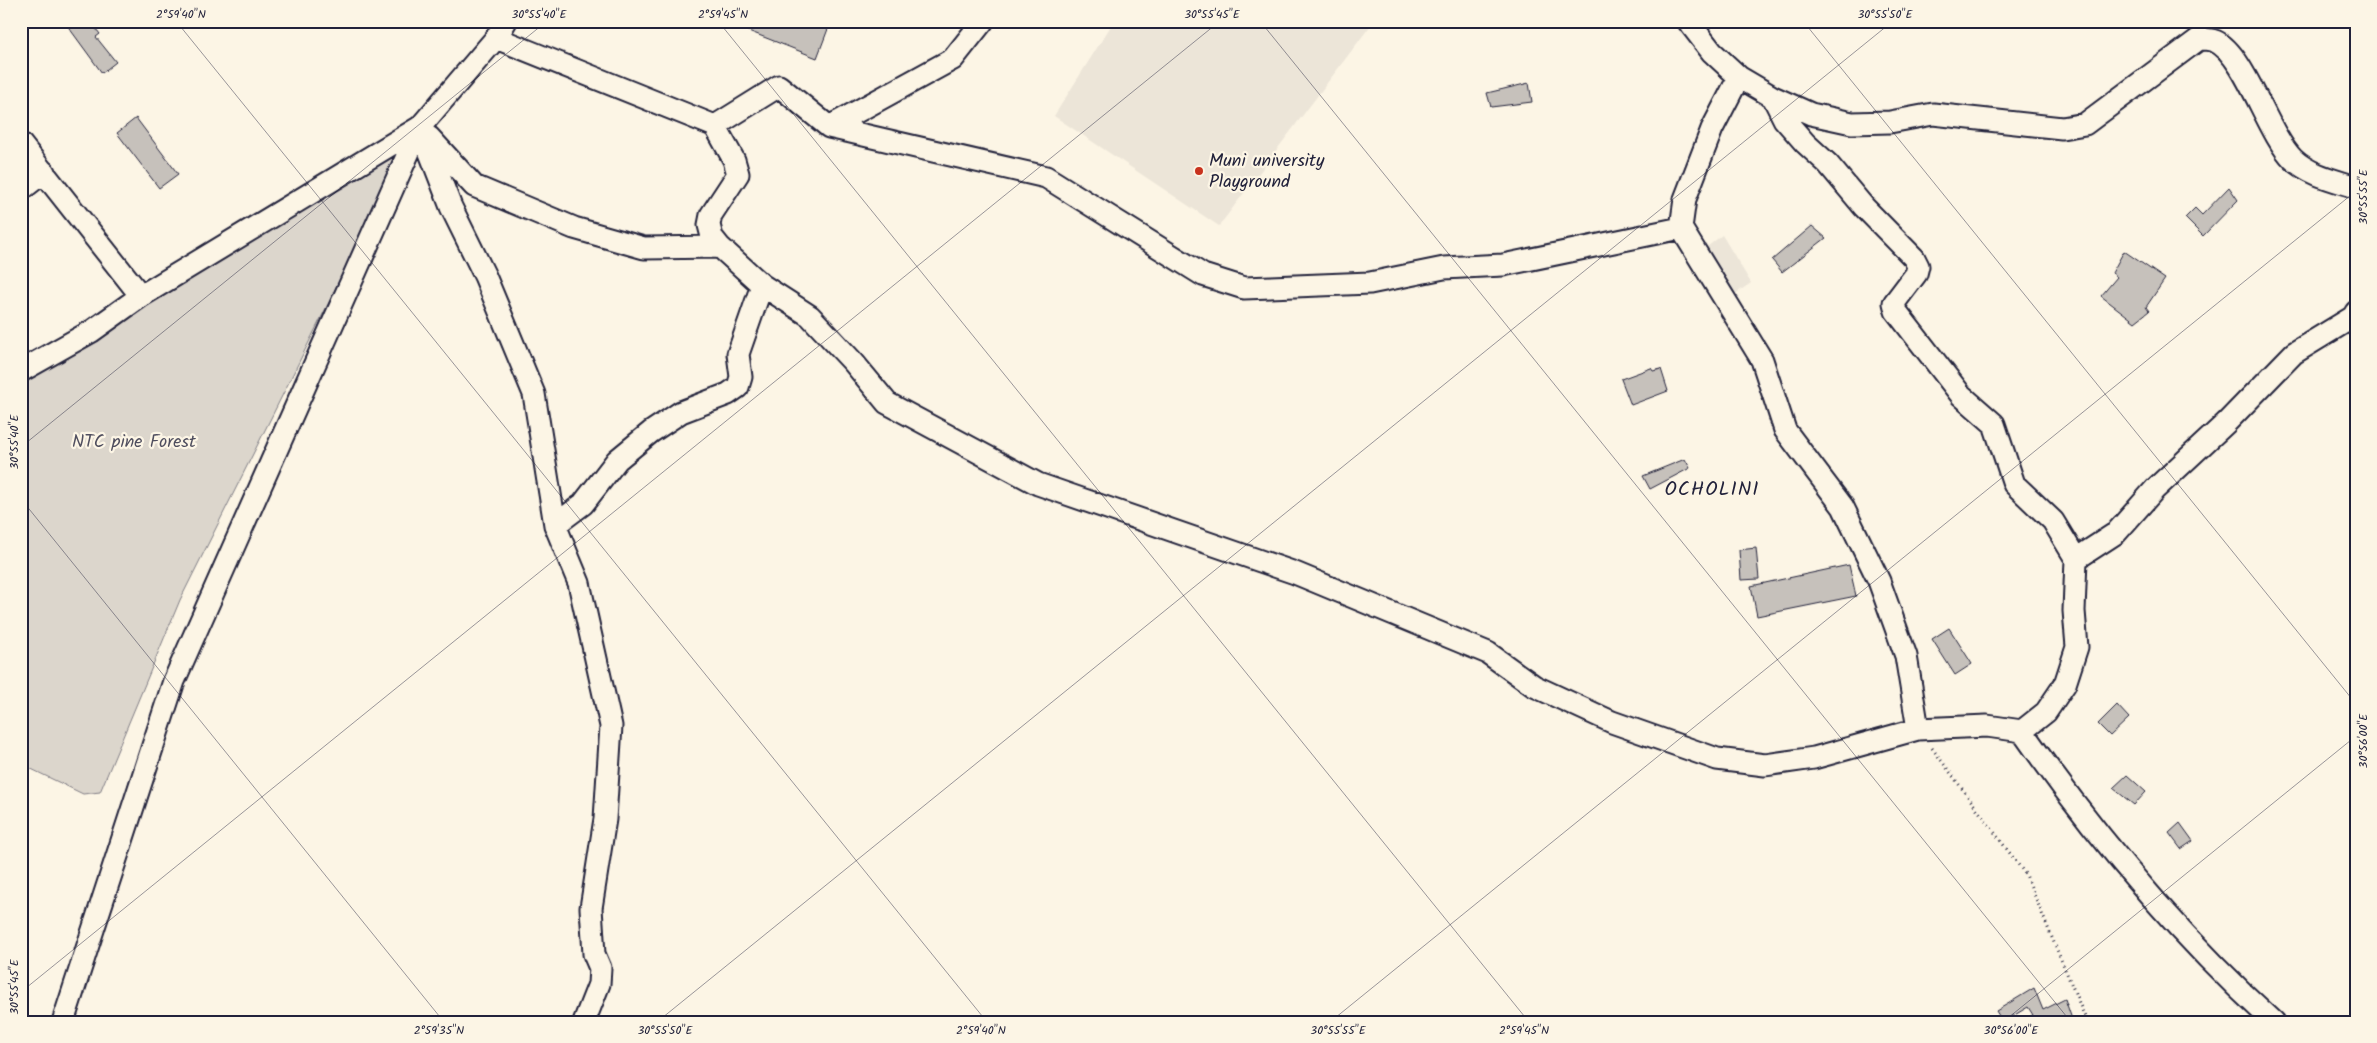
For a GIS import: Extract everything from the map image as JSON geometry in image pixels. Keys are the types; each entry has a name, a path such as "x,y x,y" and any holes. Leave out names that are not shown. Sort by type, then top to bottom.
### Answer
{"street":[{"path":"829,127 953,59 983,21"},
{"path":"1688,21 1712,52 1739,77 1773,97 1811,114 1852,123 1890,122 1933,114 2062,128 2085,124 2199,38 2215,41 2227,51 2244,74 2279,141 2294,158 2311,172 2356,187"},
{"path":"63,1022 174,681 420,127 501,29 715,126 734,160 738,174 710,220 709,225 712,237 720,247 762,285 810,316 854,363 887,403 1038,484 1295,573 1488,653 1534,686 1612,722 1718,759 1765,765 1814,758 1918,729 1987,726 2022,732 2066,794 2161,906 2227,979 2274,1022"},
{"path":"1739,77 1712,129 1685,199 1681,228 1762,360 1785,430 1843,507 1879,581 1906,656 1918,729"},
{"path":"715,126 779,86 829,127 1046,177 1203,275 1244,288 1370,283 1444,268 1503,264 1681,228"},
{"path":"1773,97 1784,119 1805,143 1828,164 1864,207 1914,258 1918,266 1916,274 1894,303 1896,311 1961,395 1994,424 2014,484 2053,521 2076,559 2074,611 2077,647 2065,684 2046,712 2022,732"},
{"path":"420,127 474,186 574,228 644,248 720,247"},
{"path":"21,371 92,331 141,296 420,127"},
{"path":"420,127 451,207 485,276 534,394 555,525 579,583 611,726 605,819 591,908 594,954 600,968 599,984 584,1022"},
{"path":"21,144 141,296"},
{"path":"21,190 44,172"},
{"path":"555,525 583,504 617,460 651,432 681,412 728,394 738,387 741,378 738,354 762,285"},
{"path":"2076,559 2116,534 2155,489 2226,423 2294,353 2353,317 2356,312"}],"path":[{"path":"1918,729 2026,875 2087,1022"}],"shaded area":[{"name":"Muni university Playground","path":"1114,21 1374,21 1219,226 1054,116"},
{"path":"1722,235 1751,283 1732,296 1702,251"}],"green space":[{"name":"NTC pine Forest","path":"412,136 180,600 100,792 83,794 21,764 21,375"}],"building":[{"path":"64,21 90,21 100,34 96,37 116,62 102,73"},
{"path":"723,21 831,21 817,58"},
{"path":"1529,83 1532,102 1491,107 1487,93"},
{"path":"136,118 178,174 159,188 117,133"},
{"path":"2229,187 2238,200 2203,236 2185,218 2195,208 2202,215"},
{"path":"1812,226 1826,238 1782,272 1772,260"},
{"path":"2124,251 2165,279 2146,307 2149,311 2135,322 2101,296 2117,277 2112,273"},
{"path":"1651,368 1653,371 1661,369 1668,391 1631,405 1621,379"},
{"path":"1685,459 1690,468 1650,489 1643,476"},
{"path":"1756,548 1759,579 1741,580 1739,550"},
{"path":"1849,565 1856,596 1757,616 1751,586"},
{"path":"1949,628 1972,664 1955,675 1932,639"},
{"path":"2117,705 2129,718 2110,736 2098,724"},
{"path":"2127,775 2146,792 2134,805 2113,788"},
{"path":"2180,823 2193,841 2181,849 2169,833"},
{"path":"2034,988 2043,1010 2065,999 2073,1022 2020,1022 2033,1015 2028,1007 2003,1022 1996,1011"}],"place":[{"name":"Muni university Playground","path":"1199,171"}],"district":[{"name":"OCHOLINI","path":"1712,490"}]}
